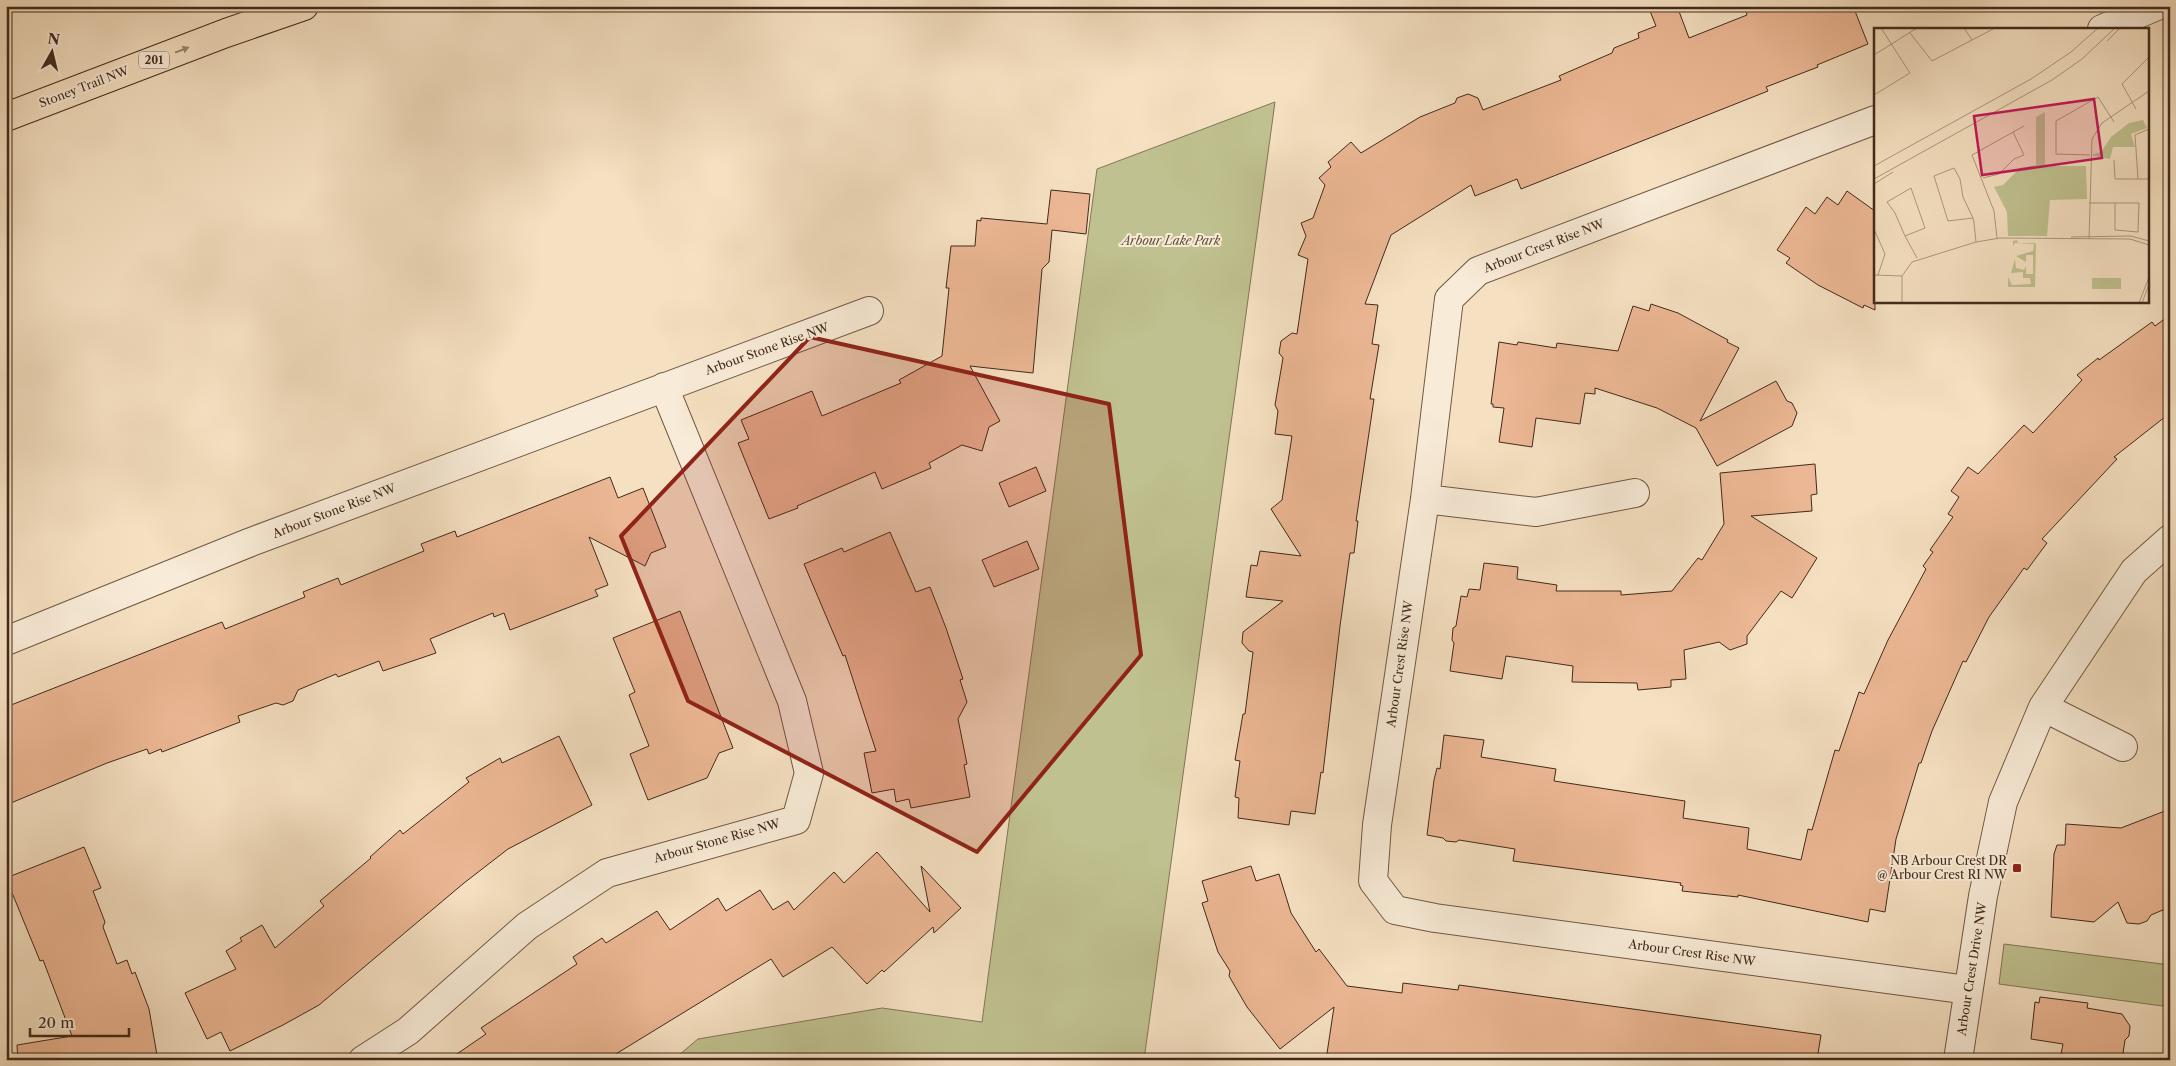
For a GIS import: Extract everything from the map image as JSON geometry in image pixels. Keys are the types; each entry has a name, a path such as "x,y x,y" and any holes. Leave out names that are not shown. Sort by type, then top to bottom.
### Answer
{"highway":[{"name":"Stoney Trail NW","path":"6,117 226,33 304,6"}],"street":[{"path":"2104,28 2158,6"},
{"name":"Arbour Crest Rise NW","path":"1874,120 1478,271 1449,299 1424,499 1377,825 1373,881 1395,910 1435,918 1968,990"},
{"name":"Arbour Stone Rise NW","path":"6,641 251,542 869,311"},
{"name":"Arbour Stone Rise NW","path":"363,1060 408,1031 527,926 607,873 796,820 809,773 792,701 664,387"},
{"path":"1424,499 1536,512 1634,494"},
{"name":"Arbour Crest Drive NW","path":"1958,1060 1983,896 2003,802 2043,708 2134,571 2170,538"},
{"path":"2043,708 2123,747"}],"highlighted area":[{"path":"810,337 1109,404 1141,655 977,852 688,701 621,536"}],"green space":[{"name":"Arbour Lake Park","path":"1275,102 1144,1060 673,1060 698,1039 882,1008 982,1022 1097,169"},
{"path":"2004,944 2170,965 2170,1007 1999,984"}],"building":[{"path":"1648,6 1677,6 1689,38 1747,15 1744,6 1853,6 1868,44 1817,65 1818,67 1766,87 1768,91 1521,189 1517,179 1475,196 1471,185 1391,235 1365,304 1378,305 1372,344 1379,345 1370,399 1374,399 1356,521 1358,521 1354,553 1350,553 1340,626 1323,773 1321,772 1315,814 1291,811 1289,825 1238,818 1239,798 1235,797 1240,761 1235,760 1243,714 1245,714 1253,652 1249,651 1242,643 1243,632 1283,601 1246,597 1251,565 1257,566 1260,551 1301,556 1271,509 1282,500 1292,436 1275,434 1278,411 1275,405 1283,358 1279,353 1281,341 1292,333 1297,334 1308,259 1298,255 1306,236 1301,223 1313,218 1325,185 1319,178 1331,167 1328,162 1351,142 1361,153 1420,117 1455,103 1457,98 1468,94 1478,98 1483,110 1561,80 1559,76 1612,53 1614,48 1639,38 1638,33 1656,26"},
{"path":"1051,190 1090,194 1086,234 1052,230 1049,262 1042,269 1033,373 970,366 1000,421 989,427 982,451 962,445 929,463 931,468 882,489 875,472 797,506 798,508 769,519 738,443 749,439 741,420 812,391 822,416 901,383 899,380 942,356 949,288 946,288 951,246 975,246 977,220 981,221 981,218 1047,224"},
{"path":"1847,191 1874,210 1875,310 1864,305 1863,308 1818,285 1786,263 1790,258 1777,250 1806,207 1815,214 1827,197 1838,205"},
{"path":"1651,304 1678,313 1739,348 1700,421 1776,381 1787,401 1792,403 1797,413 1792,426 1717,466 1696,428 1657,408 1595,388 1595,394 1585,393 1580,424 1536,418 1532,447 1499,442 1504,408 1493,407 1493,404 1491,404 1499,342 1517,345 1518,342 1556,348 1557,343 1618,351 1633,306 1649,311"},
{"path":"2170,315 2170,413 2114,457 2117,459 2042,539 2047,543 2027,570 2024,568 1989,617 1966,662 1963,661 1932,731 1921,763 1919,763 1896,839 1885,912 1870,909 1868,922 1738,895 1738,897 1682,891 1683,886 1680,885 1681,883 1513,861 1515,849 1459,840 1456,842 1446,841 1443,838 1427,835 1434,780 1437,768 1440,769 1444,735 1484,740 1481,757 1556,769 1554,781 1685,801 1683,818 1749,828 1747,849 1801,860 1808,829 1812,830 1835,750 1839,751 1859,692 1864,694 1888,640 1926,569 1923,566 1933,552 1930,550 1953,517 1948,514 1959,497 1951,491 1968,467 1978,474 2024,425 2033,433 2082,380 2077,375 2098,358 2099,360 2152,322 2155,326"},
{"path":"1815,464 1817,494 1811,495 1812,511 1751,516 1817,558 1792,598 1781,591 1747,636 1747,644 1730,650 1719,642 1684,650 1686,679 1671,680 1671,687 1638,690 1637,683 1572,682 1573,666 1506,656 1502,679 1450,671 1454,643 1452,640 1453,628 1456,626 1461,596 1467,597 1469,589 1480,590 1484,563 1518,567 1517,579 1557,585 1556,591 1621,591 1621,595 1672,591 1698,558 1702,560 1724,524 1720,473"},
{"path":"1036,467 1046,491 1009,507 999,483"},
{"path":"610,477 618,498 643,488 666,547 651,553 645,566 589,537 608,585 595,590 598,596 510,630 504,613 494,617 493,613 430,639 436,653 383,671 379,661 338,677 336,674 298,690 293,701 283,705 276,703 238,716 240,722 162,752 161,749 149,754 147,749 107,763 6,805 6,707 222,622 225,629 305,597 303,592 338,578 341,585 424,551 421,544 455,531 457,537"},
{"path":"890,532 916,592 930,587 963,679 960,680 967,702 958,719 967,764 964,765 970,797 911,808 909,799 896,802 894,789 872,793 864,753 876,751 845,655 843,656 804,564 842,548 844,552"},
{"path":"1027,541 1039,569 994,587 982,560"},
{"path":"680,611 733,748 719,753 707,778 648,800 630,754 649,746 629,695 635,692 613,638"},
{"path":"559,736 592,805 508,849 464,883 319,1005 230,1051 221,1032 207,1039 185,993 236,969 226,951 242,941 240,938 262,925 275,948 324,906 320,901 371,858 400,830 403,834 469,782 466,778 500,758 502,763"},
{"path":"2170,809 2170,907 2151,915 2147,921 2139,924 2127,923 2118,902 2094,922 2051,917 2054,854 2057,845 2065,845 2066,824 2121,828"},
{"path":"84,847 101,888 93,891 105,922 103,927 117,964 127,960 132,974 135,972 149,1009 157,1055 151,1056 152,1060 18,1060 17,1045 72,1036 43,960 40,961 6,878"},
{"path":"877,852 930,912 921,866 961,908 934,933 933,927 884,972 882,970 867,984 832,947 783,977 771,959 606,1060 448,1060 486,1034 481,1028 577,964 573,957 602,938 606,943 657,911 670,930 718,898 726,911 760,890 773,910 788,901 794,910 834,872 844,883"},
{"path":"1251,866 1256,881 1279,874 1291,913 1316,952 1319,949 1347,986 1402,993 1403,983 1458,990 1459,985 1821,1035 1817,1060 1326,1060 1334,1007 1280,1049 1247,1007 1229,976 1230,971 1218,952 1202,903 1208,901 1202,881"},
{"path":"2040,997 2088,1003 2087,1008 2122,1014 2130,1026 2129,1036 2125,1040 2122,1060 2061,1054 2063,1044 2031,1039 2035,1002 2039,1003"}],"place":[{"name":"NB Arbour Crest DR @ Arbour Crest RI NW","path":"2017,868"}]}
